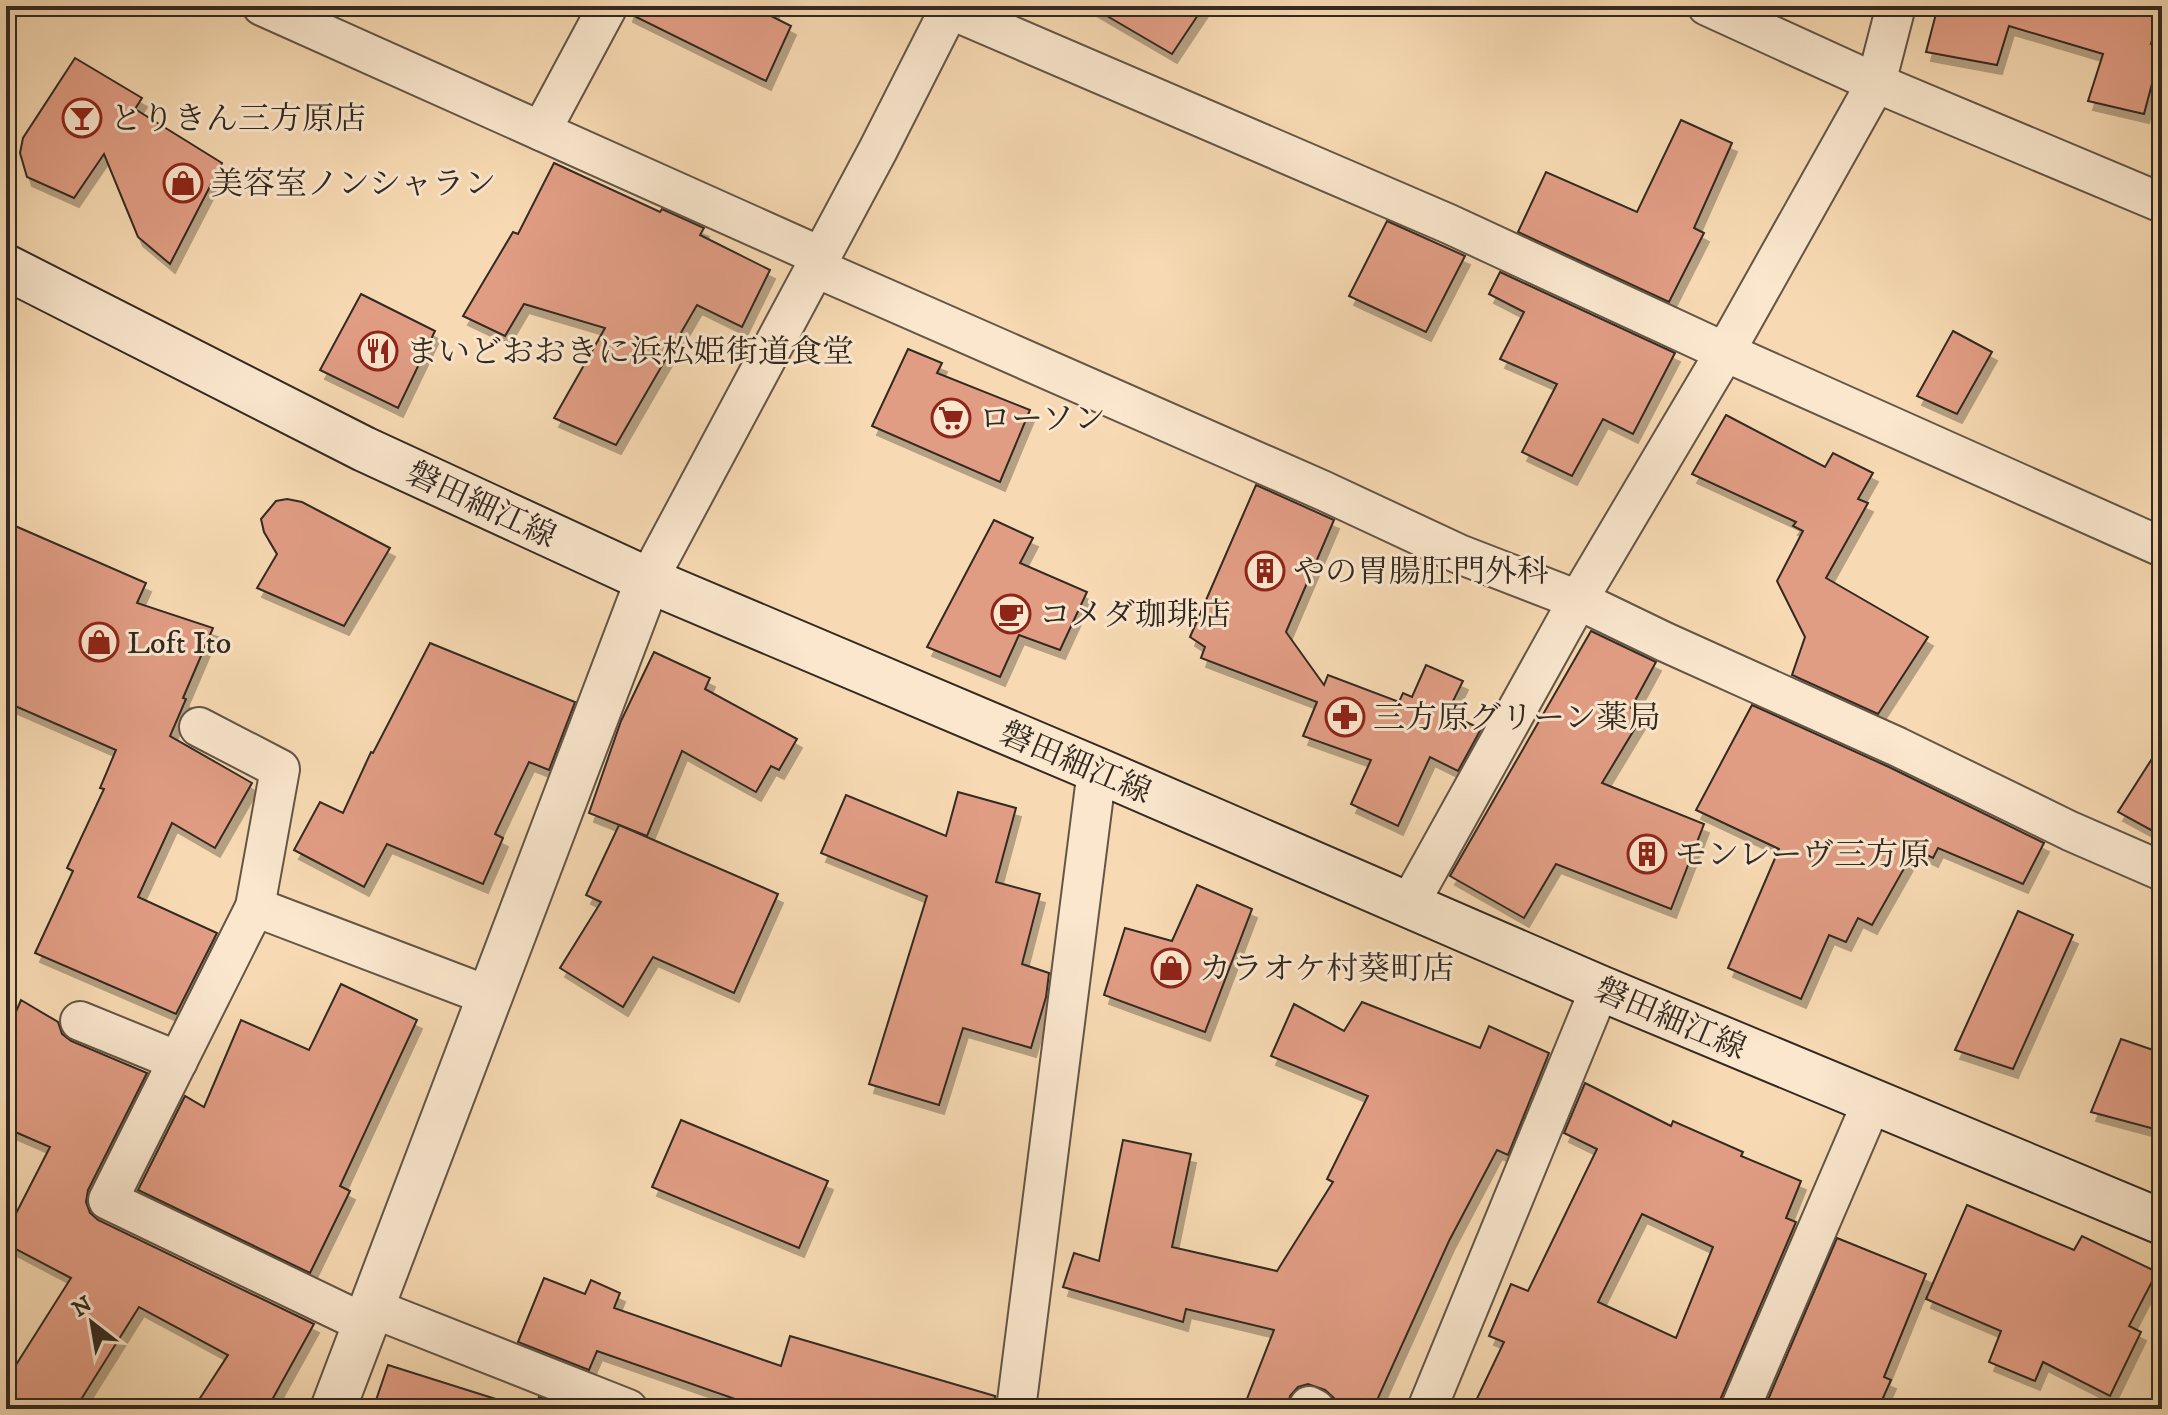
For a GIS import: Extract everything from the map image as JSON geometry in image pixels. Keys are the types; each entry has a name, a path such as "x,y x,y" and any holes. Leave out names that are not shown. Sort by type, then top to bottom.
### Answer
{"main road":[{"name":"磐田細江線","path":"6,267 364,449 648,580 1600,988 2162,1222"},
{"path":"333,1409 648,580"}],"street":[{"path":"262,6 541,131 817,262 1459,554 1578,600 1898,747 2070,831 2162,871"},
{"path":"541,131 608,6"},
{"path":"1707,6 1876,83 2162,203"},
{"path":"1408,906 1578,600 1725,352 1876,83 1896,6"},
{"path":"648,580 817,262 947,7 1434,217 1725,352 2162,547"},
{"path":"199,727 280,769 255,907 108,1200 369,1316 628,1409"},
{"path":"1016,1409 1097,770"},
{"path":"255,907 489,996"},
{"path":"1427,1409 1600,988"},
{"path":"80,1021 178,1061"},
{"path":"1740,1409 1872,1102"}],"building":[{"path":"630,6 775,6 771,16 791,26 766,81 628,13"},
{"path":"1090,6 1204,6 1172,54"},
{"path":"1938,6 2162,6 2151,44 2162,46 2144,114 2088,101 2103,54 2009,26 1997,65 1926,52"},
{"path":"75,58 142,98 135,109 222,163 170,264 138,237 104,154 74,198 27,177 20,153 23,138"},
{"path":"1681,120 1732,143 1694,228 1704,233 1669,302 1518,232 1546,172 1637,212"},
{"path":"554,163 660,212 662,209 704,228 700,235 770,270 742,327 697,305 616,445 554,418 605,328 524,304 505,336 463,316 513,232 518,234"},
{"path":"1387,221 1465,256 1426,332 1349,296"},
{"path":"1500,272 1675,353 1633,434 1603,419 1572,476 1522,452 1557,384 1500,359 1524,312 1489,294"},
{"name":"まいどおおきに浜松姫街道食堂","path":"361,294 435,331 398,408 320,370"},
{"path":"1953,331 1992,352 1957,414 1917,396"},
{"name":"ローソン","path":"908,349 942,363 937,373 1030,410 1000,482 872,426"},
{"path":"1726,415 1825,467 1833,453 1873,473 1858,499 1868,503 1826,578 1928,637 1878,714 1792,675 1805,637 1777,581 1803,531 1793,526 1796,522 1692,474"},
{"path":"1256,485 1334,520 1286,632 1324,685 1328,675 1399,702 1403,693 1412,697 1426,665 1463,681 1447,713 1481,729 1458,771 1430,757 1398,826 1351,804 1371,760 1303,736 1317,702 1201,658 1205,647 1190,637"},
{"path":"287,499 302,502 390,548 344,626 257,588 277,554 264,532 261,519 276,501"},
{"name":"コメダ珈琲店","path":"994,520 1033,538 1020,563 1087,592 1060,650 1019,635 1000,677 927,647"},
{"path":"6,522 146,583 137,603 213,628 170,736 252,783 215,848 172,823 138,897 217,933 176,1014 35,953 73,871 67,868 104,789 100,788 116,750 6,702"},
{"path":"1591,631 1656,662 1631,708 1643,715 1602,783 1704,824 1671,909 1556,864 1524,918 1450,876"},
{"path":"430,643 575,702 549,770 529,762 495,834 503,838 483,884 387,844 364,887 294,850 320,802 343,813 371,752"},
{"path":"654,652 710,678 705,689 797,739 779,770 771,766 756,792 682,751 647,836 589,813 621,721"},
{"path":"1752,705 1889,767 2044,843 2023,884 1938,848 1933,858 1915,849 1872,925 1858,918 1846,942 1829,935 1801,999 1728,968 1779,849 1696,810"},
{"path":"2162,743 2162,836 2118,812"},
{"path":"958,792 1016,808 996,882 1040,894 1022,964 1049,973 1046,997 1031,1048 963,1028 939,1105 869,1084 927,896 821,853 846,795 946,836"},
{"path":"619,825 778,894 734,993 653,957 623,1007 560,968 601,902 586,895"},
{"name":"カラオケ村葵町店","path":"1197,885 1252,909 1205,1032 1104,995 1125,928 1172,941"},
{"path":"2018,911 2073,935 2013,1069 1955,1050"},
{"path":"341,984 417,1020 340,1186 350,1191 310,1273 138,1190 185,1096 204,1107 241,1020 309,1050"},
{"path":"21,1000 58,1022 62,1034 71,1041 147,1073 88,1190 86,1202 90,1213 98,1220 314,1324 267,1409 193,1409 228,1355 139,1307 75,1409 6,1409 6,1368 14,1368 71,1278 6,1244 6,1233 50,1147 6,1128 6,1035"},
{"path":"1362,1002 1480,1048 1489,1026 1549,1053 1508,1155 1497,1150 1449,1241 1373,1409 1337,1409 1334,1398 1325,1390 1308,1384 1298,1387 1290,1396 1288,1409 1243,1409 1274,1330 1186,1309 1183,1322 1063,1287 1074,1253 1099,1261 1123,1140 1191,1154 1172,1247 1277,1271 1333,1182 1327,1179 1368,1096 1271,1056 1294,1004 1344,1031"},
{"path":"2121,1039 2162,1053 2162,1131 2091,1112"},
{"path":"1585,1083 1671,1126 1673,1121 1743,1152 1741,1156 1801,1181 1786,1218 1796,1222 1718,1409 1472,1409 1504,1342 1489,1336 1511,1284 1528,1291 1597,1149 1564,1133","holes":["1642,1214 1713,1247 1676,1338 1598,1302"]},
{"path":"681,1120 828,1181 799,1248 652,1187"},
{"path":"1967,1205 2074,1250 2082,1236 2157,1272 2129,1326 2141,1332 2110,1396 2043,1362 2035,1381 1989,1362 2001,1331 1926,1299"},
{"path":"1837,1238 1926,1274 1884,1377 1891,1380 1878,1409 1764,1409"},
{"path":"544,1278 585,1294 591,1280 620,1293 614,1308 781,1366 790,1336 995,1396 994,1409 764,1409 597,1351 589,1370 518,1342"},
{"path":"388,1365 502,1401 500,1409 373,1409"},
{"path":"539,1397 568,1409 533,1409"}],"place":[{"name":"とりきん三方原店","path":"82,118"},
{"name":"美容室ノンシャラン","path":"183,183"},
{"name":"まいどおおきに浜松姫街道食堂","path":"378,351"},
{"name":"ローソン","path":"951,418"},
{"name":"やの胃腸肛門外科","path":"1265,571"},
{"name":"コメダ珈琲店","path":"1011,614"},
{"name":"Loft Ito","path":"99,642"},
{"name":"三方原グリーン薬局","path":"1345,717"},
{"name":"モンレーヴ三方原","path":"1647,854"},
{"name":"カラオケ村葵町店","path":"1171,968"}]}
